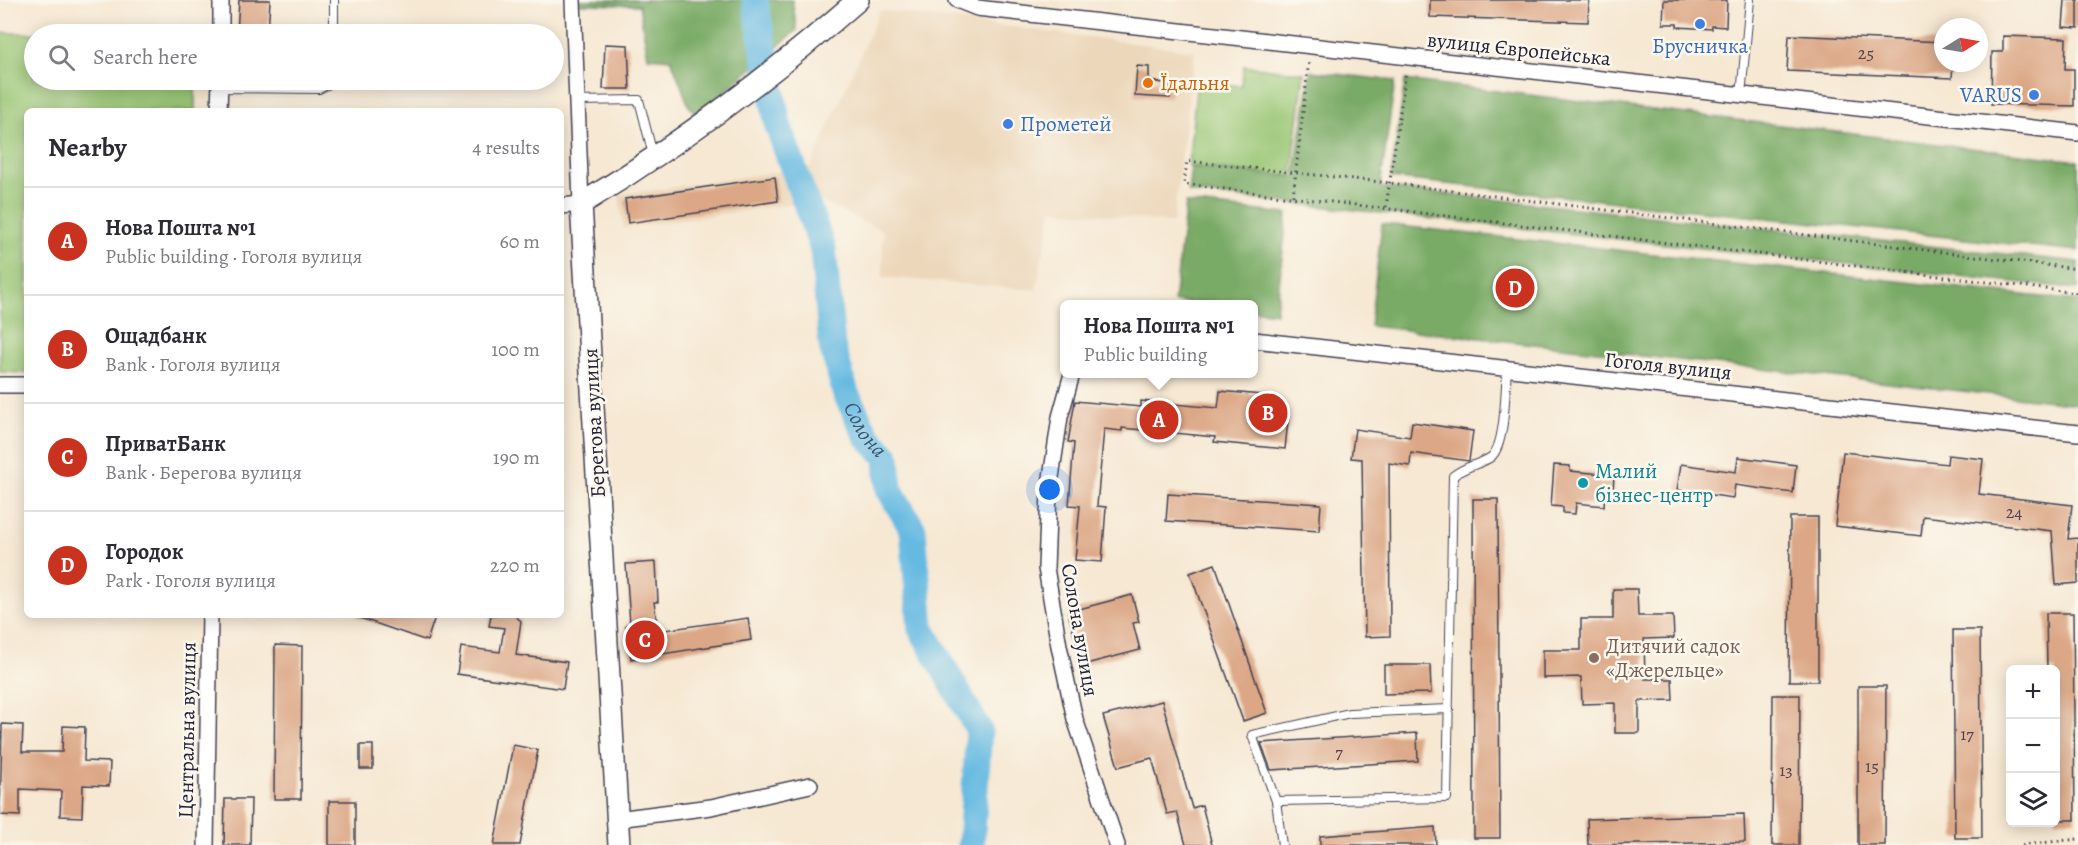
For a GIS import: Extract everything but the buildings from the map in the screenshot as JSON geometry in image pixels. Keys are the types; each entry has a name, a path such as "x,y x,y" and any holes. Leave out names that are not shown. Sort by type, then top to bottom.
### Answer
{"main road":[{"path":"571,205 654,160 730,106 809,43 858,0"},
{"name":"Берегова вулиця","path":"571,205 619,845"}],"street":[{"path":"221,0 221,24"},
{"name":"Берегова вулиця","path":"571,205 576,101 573,0"},
{"name":"вулиця Європейська","path":"957,0 976,8 2078,133"},
{"path":"219,90 219,108"},
{"name":"Гоголя вулиця","path":"1258,340 2078,433"},
{"name":"Солона вулиця","path":"1071,378 1060,417 1049,491 1046,568 1059,646 1075,719 1117,845"},
{"path":"0,385 24,385"},
{"name":"Центральна вулиця","path":"206,845 210,618"},
{"path":"617,819 711,807 810,785"}],"lane":[{"path":"334,0 334,24"},
{"path":"1741,95 1750,0"},
{"path":"576,101 639,100 654,160"},
{"path":"1276,801 1447,798 1453,476 1464,467 1490,457 1499,447 1507,369"},
{"path":"1281,845 1276,801 1252,735 1350,713 1449,709"}],"path":[{"path":"1293,197 1311,46"},
{"path":"1386,207 1408,57"},
{"path":"2078,269 1390,183 1187,161 1184,184 2078,293"},
{"path":"2022,845 2078,839"}],"shaded area":[{"name":"Прометей","path":"880,10 1195,51 1173,223 1052,209 1036,290 883,277 883,231 818,200 624,228 619,195 811,167"}],"green space":[{"path":"579,0 792,0 797,30 697,115 689,106 671,59 648,57 639,5 579,4"},
{"path":"0,33 24,33 24,90 195,90 195,108 24,108 24,373 0,372"},
{"path":"1244,66 1304,73 1291,178 1188,166 1197,81 1241,86"},
{"path":"1311,71 1395,81 1380,187 2078,262 2078,289 1188,192 1191,167 1294,177"},
{"path":"1405,80 2078,161 2078,251 1391,178"},
{"path":"1186,203 1287,214 1276,313 1258,311 1258,300 1174,300"},
{"path":"1382,224 2078,301 2078,404 1370,326"}],"waterway":[{"name":"Солона","path":"755,0 778,126 823,249 832,346 846,394 867,436 887,457 889,489 913,530 921,628 979,730 971,845"}],"place":[{"name":"Брусничка","path":"1700,24"},
{"name":"Їдальня","path":"1148,83"},
{"name":"VARUS","path":"2034,95"},
{"name":"Прометей","path":"1008,124"},
{"name":"Городок","path":"1515,288"},
{"name":"Ощадбанк","path":"1268,413"},
{"name":"Нова Пошта №1","path":"1159,420"},
{"name":"Малий бізнес-центр","path":"1583,483"},
{"name":"ПриватБанк","path":"645,640"},
{"name":"Дитячий садок «Джерельце»","path":"1594,658"}]}
